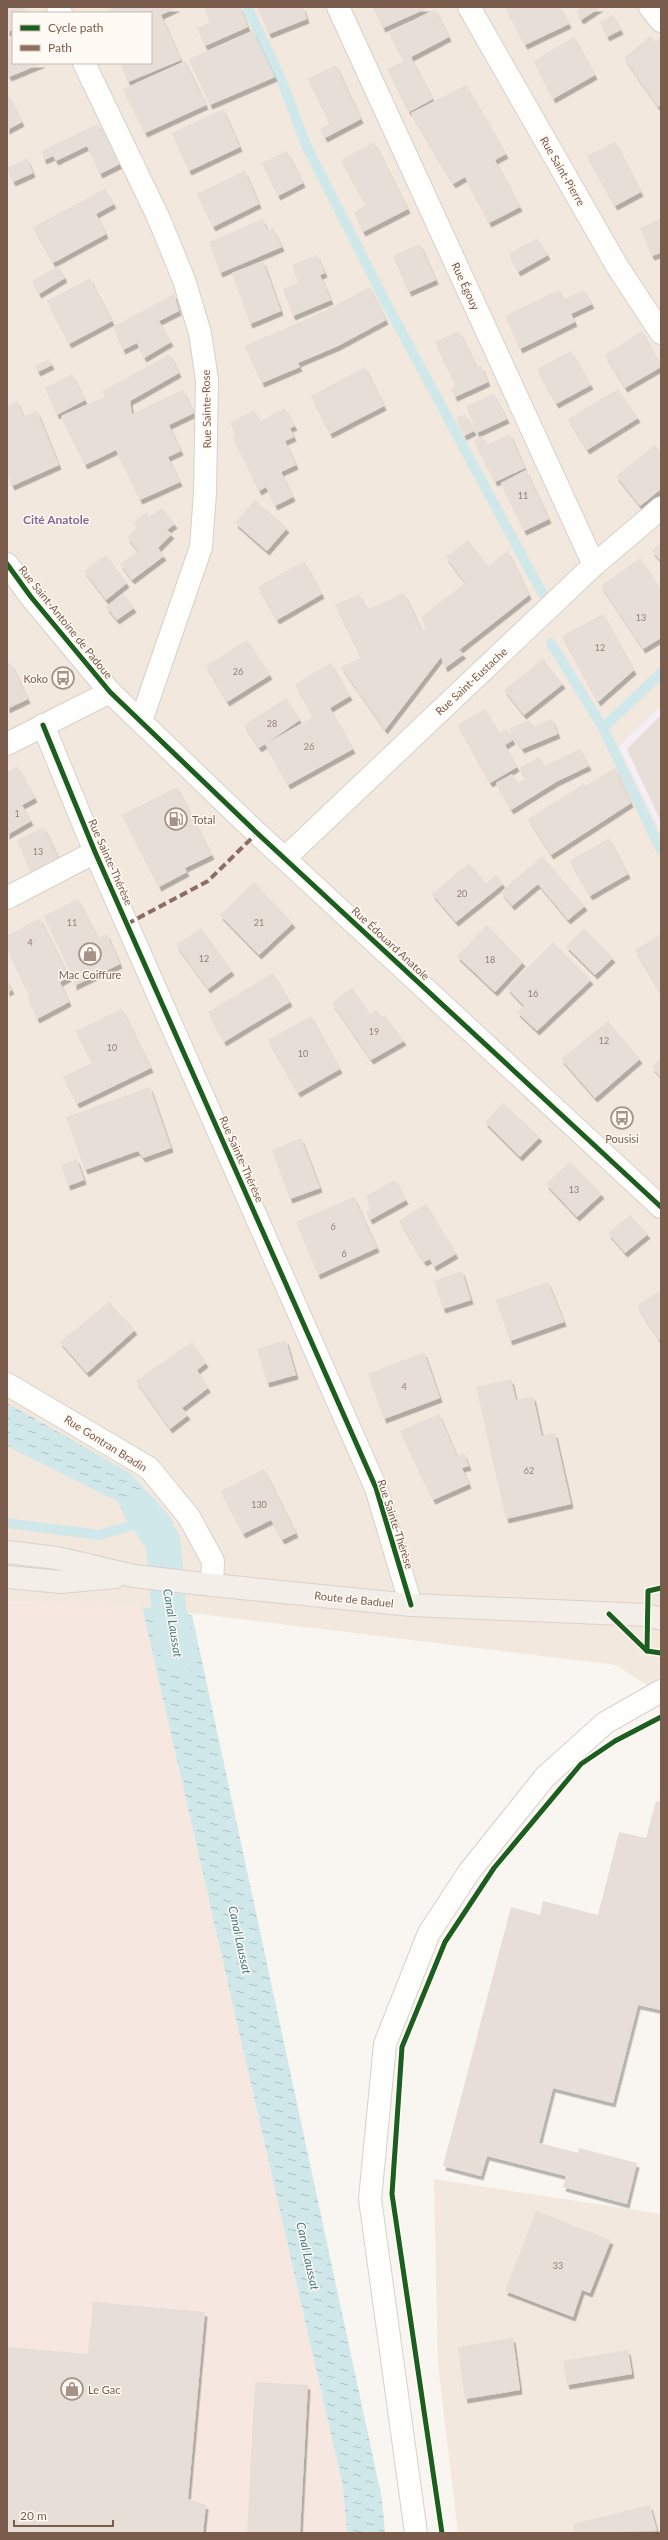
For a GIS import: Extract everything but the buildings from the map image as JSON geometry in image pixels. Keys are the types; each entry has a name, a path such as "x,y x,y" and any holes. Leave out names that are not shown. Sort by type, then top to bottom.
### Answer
{"main road":[{"name":"Route de Baduel","path":"7,1552 57,1558 134,1576 411,1605 656,1615"},
{"name":"Route de Baduel","path":"7,1577 61,1582 134,1576"}],"street":[{"name":"Rue Égouy","path":"338,7 594,565"},
{"name":"Rue Saint-Pierre","path":"469,7 617,266 661,334"},
{"path":"650,7 661,21"},
{"name":"Rue Sainte-Rose","path":"84,64 159,219 184,280 200,333 207,380 205,493 201,547 141,721"},
{"name":"Rue Saint-Eustache","path":"285,858 594,565 661,508"},
{"name":"Rue Saint-Antoine de Padoue","path":"7,564 31,597 110,692"},
{"path":"7,744 110,692"},
{"name":"Rue Édouard Anatole","path":"110,692 285,858 661,1207"},
{"name":"Rue Sainte-Thérèse","path":"43,725 95,852 376,1488 411,1605"},
{"path":"7,898 95,852"},
{"name":"Rue Gontran Bradin","path":"7,1384 149,1468 189,1517 213,1561 203,1584"},
{"path":"416,2533 370,2199 385,2044 429,1933 469,1872 544,1777 604,1723 661,1691"}],"shaded area":[{"path":"7,7 661,7 661,1694 616,1665 142,1607 7,1602"},
{"path":"661,706 661,833 619,746"},
{"path":"7,1602 142,1607 343,2487 347,2533 7,2533"},
{"path":"434,2179 661,2214 661,2533 458,2533 438,2364"}],"water":[{"path":"7,1403 130,1473 171,1518 181,1551 144,1546 117,1501 7,1446"},
{"path":"142,1607 192,1615 382,2499 385,2533 347,2533 343,2487"}],"waterway":[{"path":"247,7 281,79 306,145 384,299 542,593"},
{"path":"551,643 603,728 661,850"},
{"path":"603,728 661,673"},
{"name":"Canal Laussat","path":"140,1509 163,1541 169,1611 179,1658"},
{"path":"7,1523 100,1535 144,1522"}],"marked path":[{"path":"127,924 208,881 257,833"}],"cycle path":[{"path":"7,564 31,597 110,692 257,833 661,1207"},
{"path":"43,725 95,852 376,1488 411,1605"},
{"path":"647,1651 648,1591 661,1588"},
{"path":"609,1614 647,1651 661,1653"},
{"path":"442,2533 392,2194 402,2047 445,1942 494,1868 581,1764 615,1741 661,1717"}],"place":[{"name":"Koko","path":"63,678"},
{"name":"Total","path":"176,819"},
{"name":"Mac Coiffure","path":"90,954"},
{"name":"Pousisi","path":"622,1118"},
{"name":"Le Gac","path":"72,2389"}],"district":[{"name":"Cité Anatole","path":"56,519"}]}
